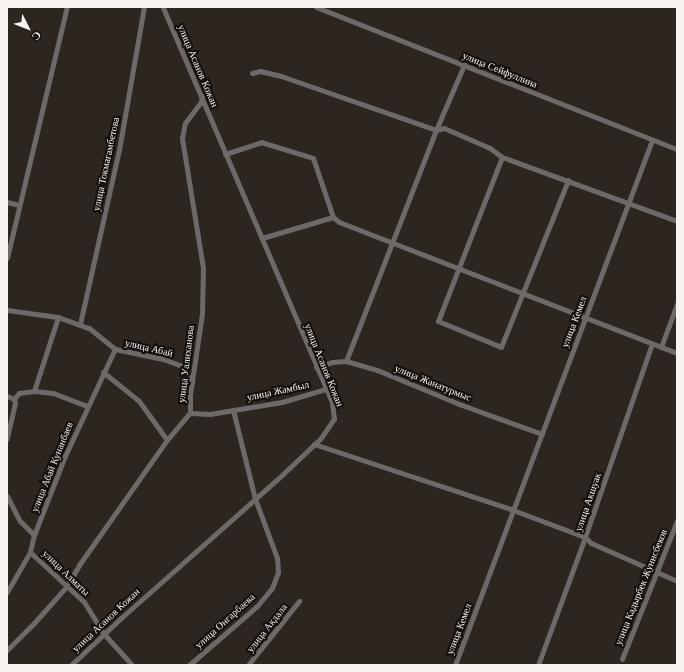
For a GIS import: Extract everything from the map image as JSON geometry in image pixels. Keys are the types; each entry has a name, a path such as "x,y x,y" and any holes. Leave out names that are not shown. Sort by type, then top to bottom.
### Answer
{"street":[{"path":"7,258 67,7"},
{"name":"улица Токмагамбетова","path":"80,324 119,150 144,7"},
{"name":"улица Асанов Кожан","path":"71,665 314,444 330,426 334,419 332,402 225,154 164,7"},
{"name":"улица Сейфуллина","path":"316,7 676,149"},
{"path":"346,361 436,130 464,65"},
{"path":"252,73 260,71 281,76 436,130 444,128 490,148 502,156 677,221"},
{"name":"улица Уалиханова","path":"7,650 67,586 79,566 168,440 190,413 192,382 202,314 203,268 182,138 185,123 201,102 202,96"},
{"name":"улица Кемел","path":"455,665 652,140"},
{"path":"225,154 261,142 313,158 333,217 339,222 677,353"},
{"path":"502,156 438,321 501,346 568,180"},
{"path":"7,202 19,205"},
{"path":"262,238 333,217"},
{"path":"661,347 677,304"},
{"name":"улица Абай","path":"7,310 58,317 80,324 99,335 115,349 173,361 182,366 192,382"},
{"path":"34,391 58,317"},
{"name":"улица Акшуак","path":"538,665 585,537 652,344"},
{"name":"улица Абай Кунанбаев","path":"7,592 30,552 34,535 87,406 115,349"},
{"name":"улица Жанатурмыс","path":"316,367 332,362 346,361 377,370 459,404 542,434"},
{"path":"103,372 139,401 168,440"},
{"name":"улица Жамбыл","path":"190,413 201,415 282,402 326,389"},
{"path":"7,439 14,399 19,393 34,391 52,393 87,406"},
{"path":"7,396 14,399"},
{"path":"233,410 255,499"},
{"path":"314,444 513,510 585,537 591,543 677,581"},
{"path":"7,496 20,521 34,535"},
{"name":"улица Онгарбаева","path":"190,665 257,606 272,588 278,572 277,558 255,499"},
{"name":"улица Кадырбек Жунисбеков","path":"622,659 677,521"},
{"name":"улица Алматы","path":"30,552 84,602 104,634 132,665"},
{"name":"улица Акдала","path":"248,665 299,601"}]}
